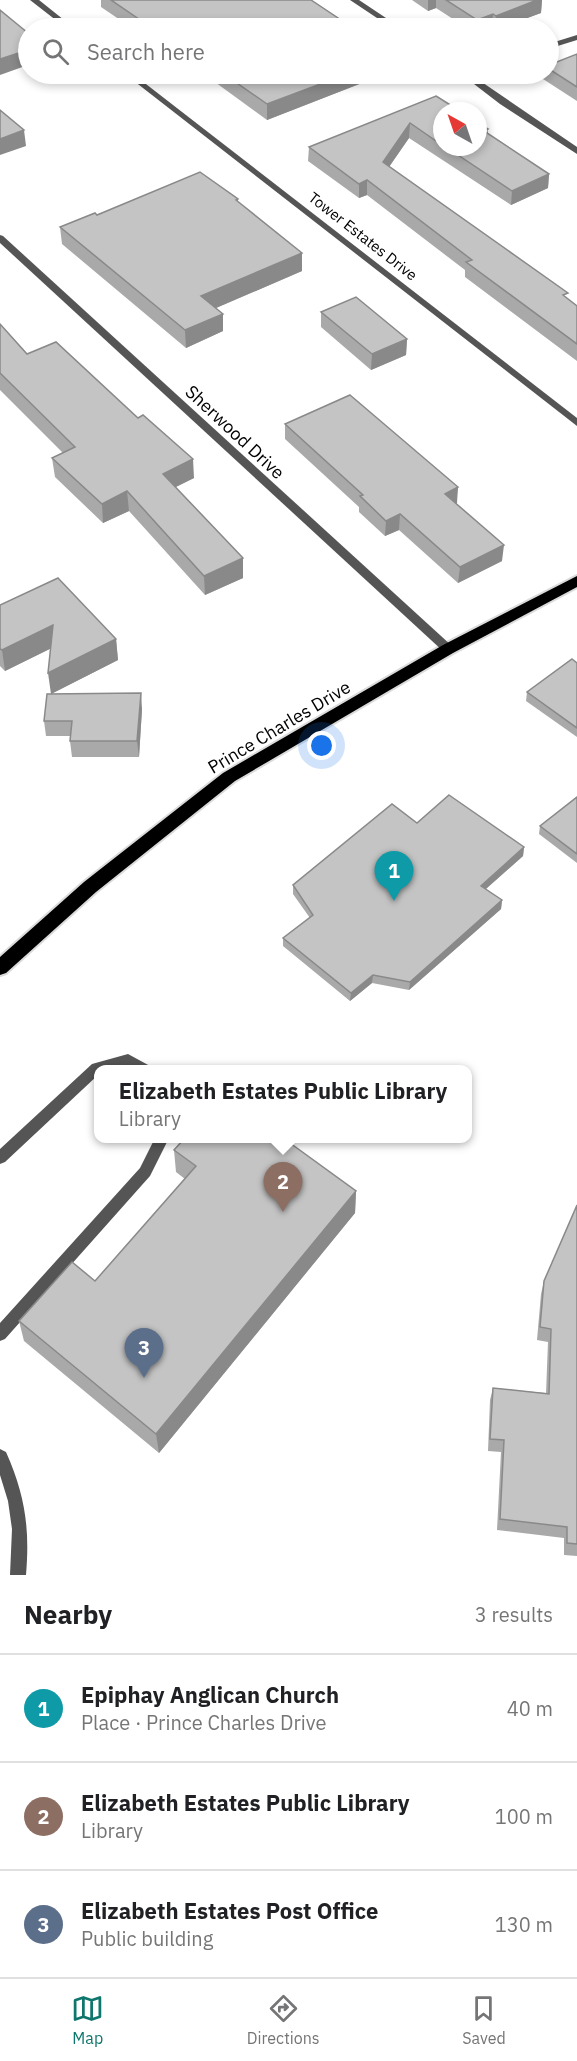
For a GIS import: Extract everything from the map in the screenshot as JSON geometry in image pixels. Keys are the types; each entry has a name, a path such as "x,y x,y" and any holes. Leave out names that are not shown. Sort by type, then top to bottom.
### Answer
{"highway":[{"name":"Prince Charles Drive","path":"0,968 90,887 229,777 448,649 577,581"}],"street":[{"path":"34,0 57,18"},
{"path":"354,0 382,18"},
{"path":"559,43 577,37"},
{"name":"Tower Estates Drive","path":"142,84 577,423"},
{"path":"481,84 503,102 577,152"},
{"name":"Sherwood Drive","path":"0,238 448,649"},
{"path":"109,1065 128,1060 136,1065"},
{"path":"0,1158 94,1071"},
{"path":"0,1334 145,1172 160,1143"},
{"path":"0,1457 14,1485 21,1539 18,1575"}],"building":[{"path":"111,0 311,0 338,18 137,18"},
{"path":"446,0 537,0 496,16 493,14 474,18"},
{"path":"0,10 18,25 18,53 0,59"},
{"path":"577,54 577,87 559,75 559,61"},
{"path":"238,84 320,84 267,104"},
{"path":"436,96 446,102 433,102 433,139 410,123 383,162 568,293 563,295 577,306 577,344 466,262 472,260 367,180 359,184 309,147"},
{"path":"0,110 24,130 0,139"},
{"path":"487,133 549,174 512,191 460,156 487,156"},
{"path":"200,172 238,199 236,200 302,253 201,296 223,314 185,330 60,227 95,213 97,215"},
{"path":"356,297 407,339 372,354 321,312"},
{"path":"0,324 27,354 56,342 138,418 143,415 193,459 163,474 243,558 204,576 127,491 102,504 52,458 75,447 0,373"},
{"path":"350,395 458,487 445,494 504,545 460,567 400,514 386,521 360,496 363,495 285,424"},
{"path":"58,578 116,639 48,673 53,625 2,650 0,649 0,605"},
{"path":"572,659 577,663 577,728 527,692"},
{"path":"141,693 137,741 70,741 72,721 44,721 47,694"},
{"path":"449,795 524,847 481,886 502,900 410,982 373,975 351,993 283,938 313,915 293,885 392,804 417,823"},
{"path":"577,797 577,854 540,826"},
{"path":"180,1143 290,1143 356,1191 156,1434 19,1321 72,1262 95,1281 196,1166 174,1150"},
{"path":"577,1205 577,1544 567,1543 567,1527 500,1519 504,1440 490,1439 493,1388 549,1394 551,1329 540,1327 544,1281"}],"place":[{"name":"Epiphay Anglican Church","path":"394,901"},
{"name":"Elizabeth Estates Public Library","path":"283,1212"},
{"name":"Elizabeth Estates Post Office","path":"144,1378"}]}
